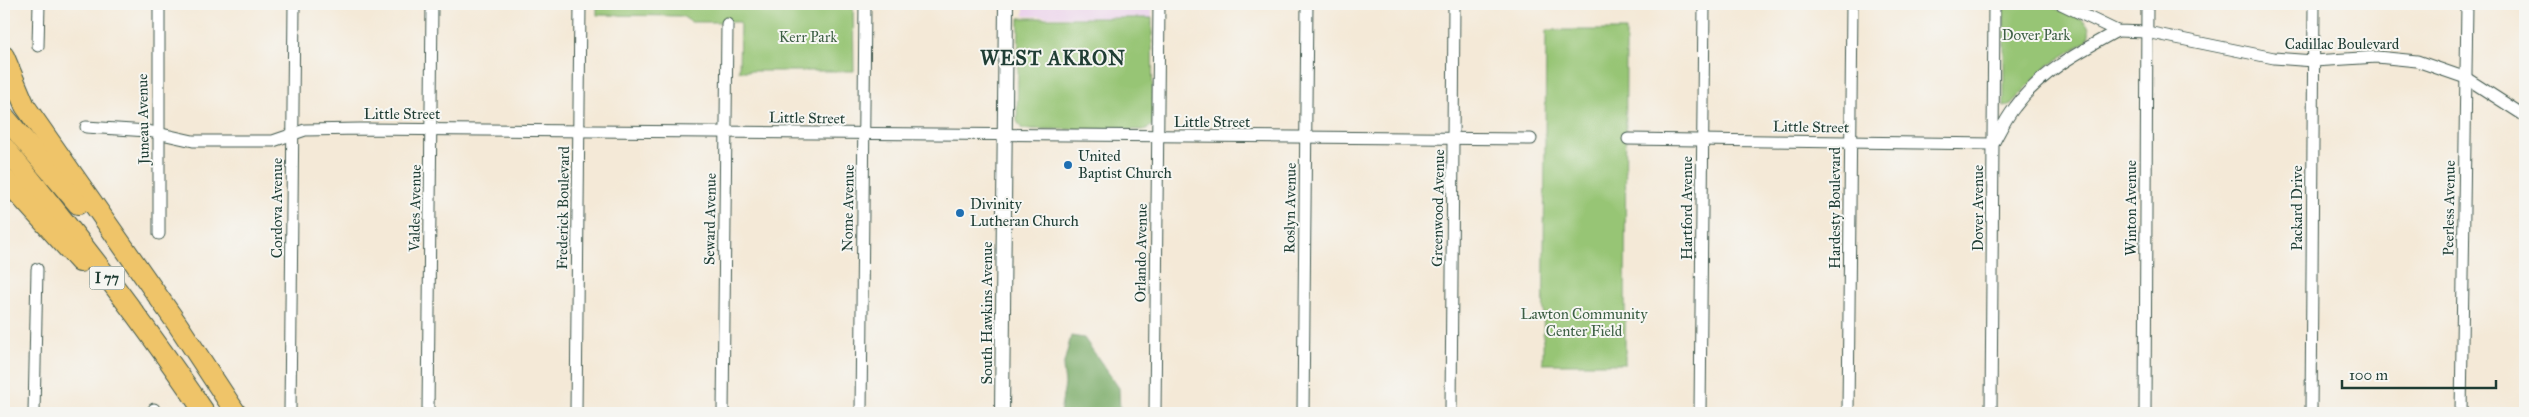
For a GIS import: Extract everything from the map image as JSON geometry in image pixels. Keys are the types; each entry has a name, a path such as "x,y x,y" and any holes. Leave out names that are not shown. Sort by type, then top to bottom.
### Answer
{"highway":[{"path":"4,56 25,106 152,291"},
{"name":"I 77","path":"4,116 152,291 178,325 236,413"},
{"name":"I 77","path":"4,147 57,212 171,363 205,413"},
{"path":"4,178 171,363"}],"street":[{"path":"38,4 38,46"},
{"name":"Juneau Avenue","path":"159,4 159,234"},
{"name":"Cordova Avenue","path":"290,413 294,4"},
{"name":"Valdes Avenue","path":"428,413 432,4"},
{"name":"Frederick Boulevard","path":"576,413 580,4"},
{"name":"Nome Avenue","path":"861,413 865,4"},
{"name":"South Hawkins Avenue","path":"1002,413 1006,4"},
{"name":"Orlando Avenue","path":"1154,413 1159,4"},
{"name":"Roslyn Avenue","path":"1303,413 1307,4"},
{"name":"Greenwood Avenue","path":"1451,413 1454,4"},
{"name":"Hartford Avenue","path":"1700,413 1704,4"},
{"name":"Hardesty Boulevard","path":"1848,413 1852,4"},
{"name":"Dover Avenue","path":"1991,413 1994,4"},
{"name":"Cadillac Boulevard","path":"2061,4 2117,31 2147,32 2274,58 2314,61 2393,58 2433,66 2466,78 2525,116"},
{"name":"Winton Avenue","path":"2145,413 2147,4"},
{"name":"Packard Drive","path":"2311,413 2314,4"},
{"name":"Peerless Avenue","path":"2461,413 2467,4"},
{"name":"Seward Avenue","path":"724,413 727,24"},
{"path":"1993,144 2015,106 2037,82 2074,55 2117,31"},
{"name":"Little Street","path":"86,127 121,128 192,141 273,142 316,129 1531,139"},
{"name":"Little Street","path":"1628,139 1993,144"},
{"path":"34,413 37,269"}],"shaded area":[{"path":"1024,4 1152,4 1152,18 1024,16"}],"green space":[{"name":"Kerr Park","path":"597,4 853,4 854,71 739,71 740,22 691,22 682,16 597,15"},
{"name":"Dover Park","path":"2004,4 2044,4 2082,19 2088,26 2089,35 2087,41 2046,67 2009,106 2004,107"},
{"path":"1019,18 1152,18 1153,125 1145,130 1022,129 1017,121"},
{"name":"Lawton Community Center Field","path":"1546,30 1626,30 1625,364 1543,364"},
{"path":"1071,336 1084,338 1119,388 1120,413 1060,413 1065,384 1063,367"}],"place":[{"name":"United Baptist Church","path":"1068,165"},
{"name":"Divinity Lutheran Church","path":"960,213"}],"district":[{"name":"WEST AKRON","path":"1053,58"}]}
